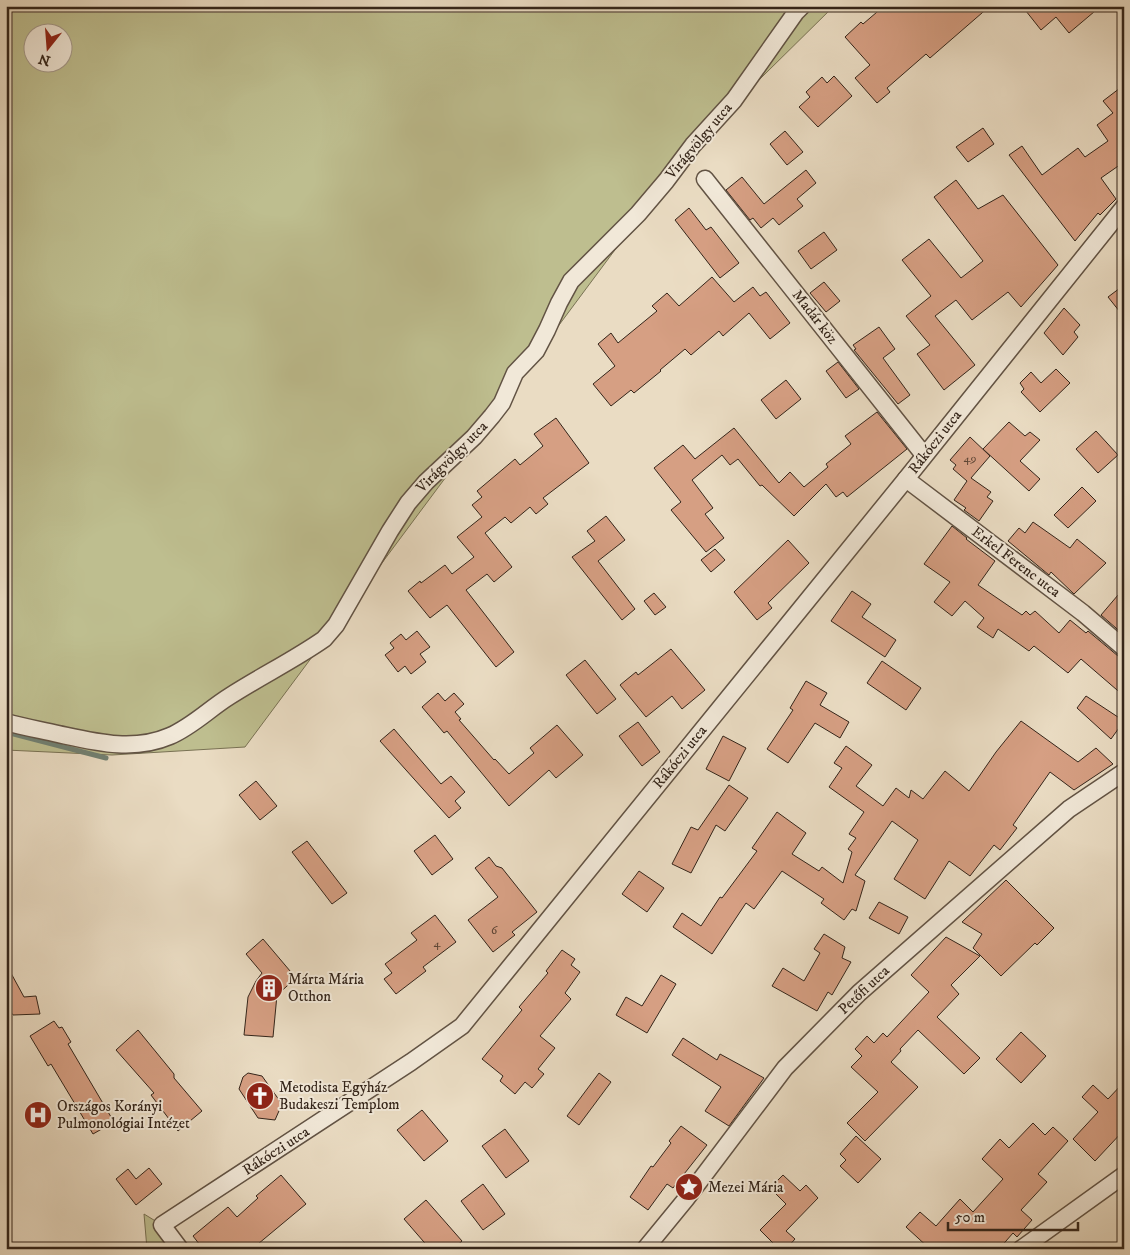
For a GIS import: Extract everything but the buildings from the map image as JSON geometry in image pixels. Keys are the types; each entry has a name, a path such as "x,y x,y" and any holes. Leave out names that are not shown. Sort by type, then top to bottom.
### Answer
{"street":[{"name":"Virágvölgy utca","path":"6,722 94,742 124,746 145,744 170,737 202,718 227,698 324,639 336,625 408,503 426,482 474,437 502,403 515,373 536,351 544,337 571,281 638,214 666,181 693,145 734,100 802,6"},
{"name":"Madár köz","path":"705,179 924,455"},
{"name":"Rákóczi utca","path":"180,1249 162,1226 411,1062 462,1026 1124,207"},
{"name":"Erkel Ferenc utca","path":"906,479 1083,613 1124,648"},
{"name":"Petőfi utca","path":"645,1249 686,1200 785,1068 859,993 1069,809 1124,772"},
{"path":"1021,1249 1124,1175"}],"green space":[{"path":"6,6 834,6 693,145 245,747 112,755 6,750"},
{"path":"144,1214 162,1225 180,1249 147,1249"}],"waterway":[{"path":"6,732 106,758"}],"place":[{"name":"Márta Mária Otthon","path":"269,988"},
{"name":"Metodista Egyház Budakeszi Templom","path":"260,1096"},
{"name":"Országos Korányi Pulmonológiai Intézet","path":"38,1115"},
{"name":"Mezei Mária","path":"689,1187"}]}
